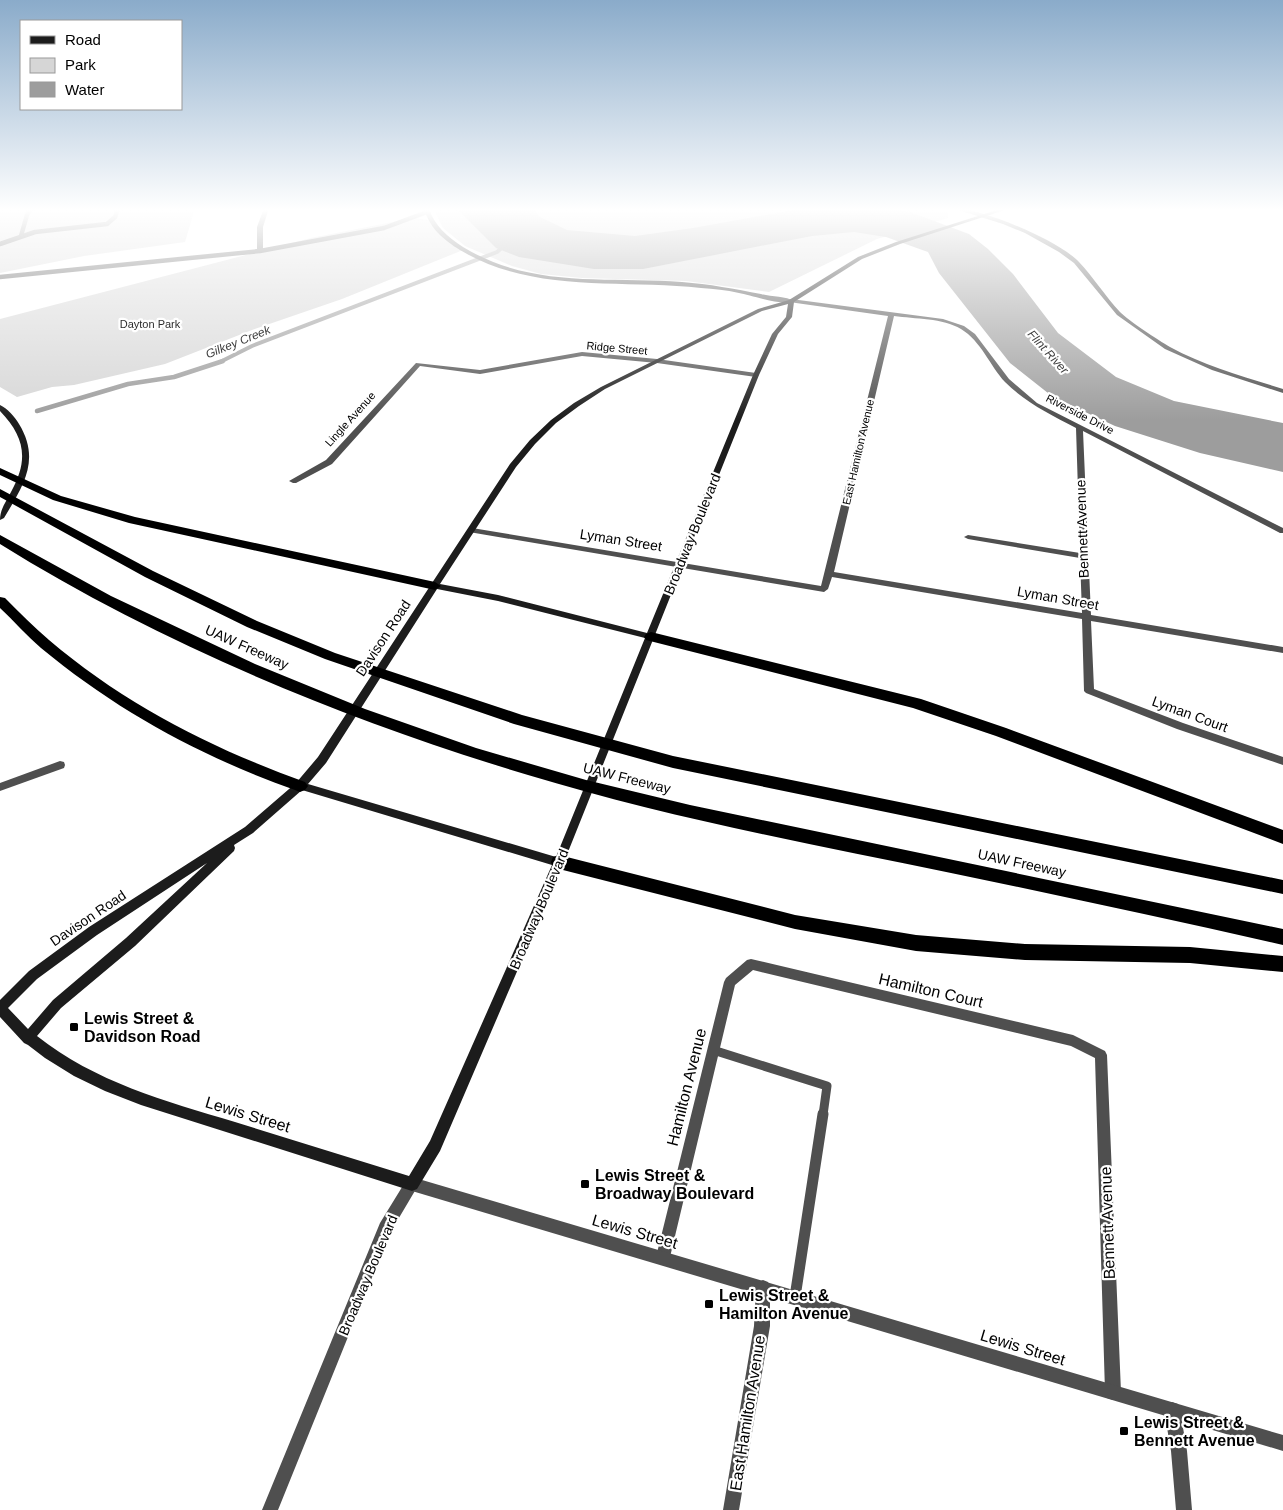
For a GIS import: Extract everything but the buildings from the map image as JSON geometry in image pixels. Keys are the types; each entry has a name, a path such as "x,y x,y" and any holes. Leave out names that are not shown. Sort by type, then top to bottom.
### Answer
{"highway":[{"path":"0,471 57,498 142,522 435,586"},
{"name":"UAW Freeway","path":"0,492 50,521 201,600 252,624 330,656 519,720 673,762 1283,887"},
{"name":"UAW Freeway","path":"0,539 28,557 164,628 262,674 375,718 582,785 654,803 1283,937"},
{"path":"0,601 62,658 146,716 214,752 300,786"},
{"path":"651,637 924,705 1283,837"},
{"path":"559,862 795,922 916,943 1025,952 1190,955 1283,964"}],"main road":[{"path":"791,301 827,278"},
{"name":"Davison Road","path":"0,1008 32,975 93,931 249,830 300,786 322,760 513,466 537,435 552,421 584,398 657,361 760,310 791,301"},
{"name":"Broadway Boulevard","path":"412,1184 435,1146 559,862 756,375 775,334 789,317 791,301"},
{"path":"0,407 20,429 26,441 28,453 21,481 0,518"},
{"path":"435,586 498,598 651,637"},
{"path":"300,786 559,862"},
{"path":"28,1039 38,1022 116,955 249,830"},
{"name":"Lewis Street","path":"0,1008 28,1039 65,1065 91,1079 157,1104 412,1184"}],"street":[{"name":"Riverside Drive","path":"547,278 579,282 665,283 702,286 791,301 943,321 962,327 973,335 1007,380 1035,404 1283,531"},
{"path":"1090,278 1119,314 1167,348 1214,369 1283,391"},
{"name":"East Hamilton Avenue","path":"824,590 892,314"},
{"name":"Ridge Street","path":"418,364 480,372 582,354 657,361 756,375"},
{"name":"Lingle Avenue","path":"293,481 329,462 418,364"},
{"name":"Bennett Avenue","path":"1078,426 1089,690"},
{"name":"Lyman Street","path":"472,530 681,564 824,590"},
{"path":"968,537 1083,556"},
{"name":"Lyman Street","path":"829,574 1283,650"},
{"name":"Lyman Court","path":"1089,690 1180,726 1283,761"},
{"path":"0,787 60,766"},
{"name":"Hamilton Avenue","path":"663,1257 730,982 751,964"},
{"name":"Hamilton Court","path":"751,964 1073,1041 1101,1055"},
{"name":"Bennett Avenue","path":"1101,1055 1113,1392"},
{"name":"Lewis Street","path":"412,1184 763,1286 1283,1443"},
{"name":"Broadway Boulevard","path":"270,1510 385,1228 412,1184"},
{"name":"East Hamilton Avenue","path":"731,1510 762,1326 763,1286"},
{"path":"1172,1410 1179,1451 1184,1510"}],"lane":[{"path":"713,1050 827,1086 795,1297"}],"green space":[{"name":"Dayton Park","path":"156,278 393,278 165,364 74,385 52,387 17,397 0,387 0,319"},
{"path":"598,278 797,278 769,292 686,281"}],"water":[{"name":"Flint River","path":"943,278 1016,278 1058,333 1116,377 1174,401 1283,423 1283,472 1200,453 1115,426 1053,397 1010,363"}],"waterway":[{"name":"Gilkey Creek","path":"220,362 252,346 428,278"},
{"name":"Gilkey Creek","path":"37,411 128,384 174,377 220,362"}],"place":[{"name":"Lewis Street & Davidson Road","path":"74,1027"},
{"name":"Lewis Street & Broadway Boulevard","path":"585,1184"},
{"name":"Lewis Street & Hamilton Avenue","path":"709,1304"},
{"name":"Lewis Street & Bennett Avenue","path":"1124,1431"}]}
